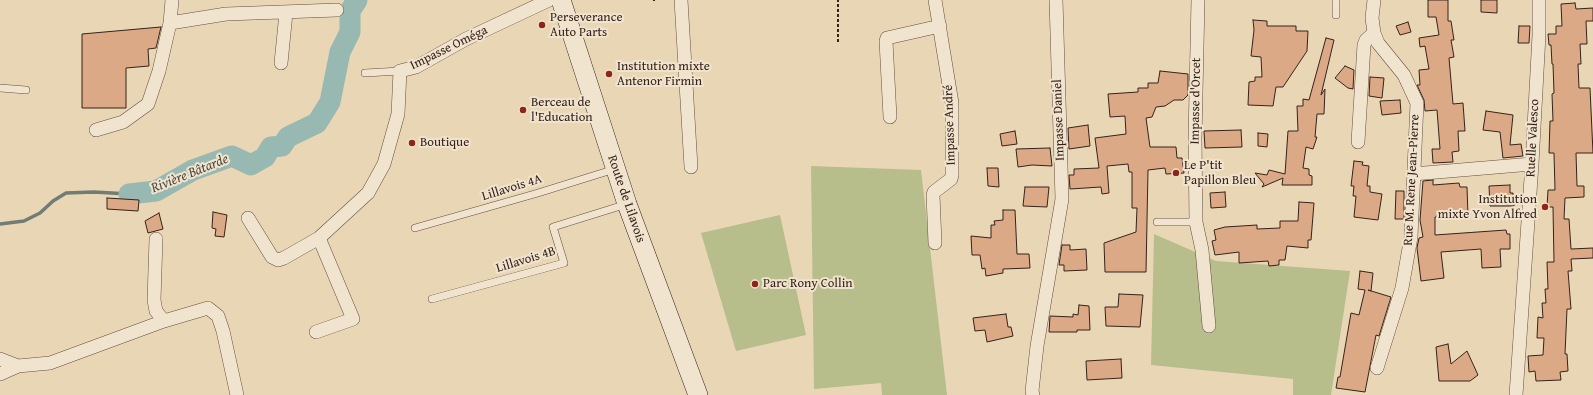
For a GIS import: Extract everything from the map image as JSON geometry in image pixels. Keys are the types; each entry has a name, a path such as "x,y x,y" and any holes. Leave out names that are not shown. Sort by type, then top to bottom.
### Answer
{"main road":[{"name":"Route de Lilavois","path":"561,0 627,204 698,395"}],"street":[{"path":"96,130 123,122 148,104 159,71 170,23 172,0"},
{"name":"Impasse Oméga","path":"248,218 272,257 278,260 319,238 368,193 384,164 398,114 400,71 416,67 466,39 549,0"},
{"path":"681,0 691,167"},
{"name":"Impasse André","path":"935,0 952,102 952,175 951,179 932,195 935,243"},
{"name":"Impasse Daniel","path":"1033,395 1032,391 1037,346 1062,199 1056,0"},
{"name":"Impasse d'Orcet","path":"1198,0 1195,139 1196,222 1202,250 1209,326"},
{"name":"Rue M. Rene Jean-Pierre","path":"1374,0 1374,32 1378,43 1404,75 1417,103 1411,237 1402,288 1377,368"},
{"name":"Ruelle Valesco","path":"1516,395 1532,164 1539,35 1539,0"},
{"path":"170,23 226,14 336,10"},
{"path":"281,63 286,13"},
{"path":"890,117 887,38 940,26"},
{"path":"1358,142 1364,45 1366,40 1374,32"},
{"path":"1413,174 1532,164"},
{"path":"316,332 353,319 319,238"},
{"path":"156,239 154,300 156,311 164,321"},
{"path":"0,374 18,366 50,363 164,321 208,308 218,316 223,330 237,395"},
{"path":"0,359 18,366"}],"lane":[{"path":"1336,0 1336,15"},
{"path":"365,72 400,71"},
{"path":"0,88 26,90"},
{"name":"Lillavois 4A","path":"415,228 616,169"},
{"name":"Lillavois 4B","path":"432,299 564,263 553,227 627,204"},
{"path":"1157,222 1196,222"}],"path":[{"path":"838,0 838,42"}],"green space":[{"path":"811,166 921,170 947,395 882,395 881,383 814,389"},
{"name":"Parc Rony Collin","path":"780,215 806,335 736,351 701,233"},
{"path":"1154,234 1216,261 1350,271 1331,395 1293,395 1293,379 1151,365"}],"building":[{"path":"1428,0 1448,0 1448,21 1451,21 1454,40 1451,40 1454,57 1449,58 1453,104 1463,103 1465,131 1458,131 1459,151 1452,152 1453,162 1433,163 1432,149 1440,149 1437,110 1425,111 1424,100 1417,85 1420,85 1419,70 1429,69 1425,46 1420,47 1419,38 1439,35 1436,17 1428,17"},
{"path":"1481,0 1497,0 1497,13 1481,12"},
{"path":"1575,3 1576,9 1593,8 1593,21 1586,21 1587,44 1580,44 1581,64 1578,64 1579,88 1590,88 1593,153 1576,153 1577,186 1584,186 1584,197 1565,198 1564,219 1569,219 1571,249 1593,248 1593,258 1571,259 1572,271 1568,271 1571,309 1567,309 1565,354 1567,354 1568,371 1560,372 1561,380 1536,381 1535,371 1529,372 1528,356 1543,355 1544,338 1537,338 1538,317 1543,318 1542,303 1546,303 1545,289 1548,289 1547,262 1554,262 1553,207 1547,207 1548,190 1555,190 1554,153 1549,153 1550,121 1553,121 1552,94 1554,93 1553,64 1548,34 1556,34 1556,26 1562,26 1561,4"},
{"path":"1253,20 1267,21 1267,26 1296,26 1296,31 1308,31 1307,51 1283,87 1276,87 1273,106 1248,105 1249,82 1255,81 1255,77 1262,77 1261,57 1251,56 1254,30"},
{"path":"1408,22 1411,32 1400,35 1396,26"},
{"path":"1519,26 1530,26 1529,43 1518,43"},
{"path":"161,27 156,48 148,49 149,66 126,68 126,108 82,108 82,34"},
{"path":"1326,38 1334,40 1321,95 1325,89 1324,114 1317,114 1315,137 1317,137 1313,149 1306,147 1303,168 1309,169 1309,175 1312,176 1312,185 1282,185 1283,178 1262,187 1264,184 1255,173 1267,175 1269,170 1285,174 1288,131 1298,131 1297,106 1303,106 1303,99 1309,100"},
{"path":"1345,66 1354,70 1353,89 1348,88 1335,78"},
{"path":"1160,71 1188,74 1188,95 1183,100 1174,100 1165,106 1156,107 1152,117 1146,118 1150,147 1176,147 1177,158 1182,158 1184,173 1166,174 1165,168 1148,170 1146,272 1105,272 1104,243 1136,232 1137,208 1132,208 1132,172 1129,172 1128,164 1107,166 1109,193 1102,194 1101,187 1070,189 1069,175 1074,175 1074,169 1099,168 1095,138 1126,134 1125,116 1110,117 1108,94 1138,92 1138,88 1148,88 1148,83 1158,83"},
{"path":"1370,77 1384,78 1382,98 1369,96"},
{"path":"1400,100 1401,113 1382,115 1380,101"},
{"path":"1486,111 1513,115 1510,145 1521,144 1523,156 1503,158 1500,132 1483,130"},
{"path":"1088,125 1090,146 1069,149 1068,128"},
{"path":"1241,130 1242,147 1205,148 1204,131"},
{"path":"1015,131 1017,144 1002,146 1000,134"},
{"path":"1258,133 1268,134 1267,147 1258,146"},
{"path":"1050,148 1052,166 1032,165 1018,167 1016,149"},
{"path":"1354,161 1363,162 1362,165 1369,166 1367,186 1370,186 1370,192 1382,194 1378,220 1354,217 1356,196 1353,196 1354,186 1351,186"},
{"path":"987,168 998,168 999,187 988,186"},
{"path":"1433,180 1433,185 1459,183 1460,187 1467,187 1468,216 1435,217 1435,235 1506,230 1507,234 1510,234 1510,249 1500,249 1501,267 1482,268 1481,249 1441,252 1444,278 1421,281 1417,248 1419,238 1423,237 1420,220 1423,181"},
{"path":"1510,185 1510,193 1513,193 1514,206 1490,206 1489,186"},
{"path":"1025,187 1049,187 1047,207 1023,206"},
{"path":"1396,191 1404,191 1404,219 1395,219"},
{"path":"1225,192 1226,207 1211,208 1210,193"},
{"path":"107,198 139,200 138,211 107,209"},
{"path":"1299,202 1314,203 1311,240 1308,240 1308,248 1287,246 1285,260 1279,260 1279,265 1269,266 1268,261 1239,263 1239,252 1215,255 1212,241 1216,240 1214,230 1225,227 1257,225 1257,229 1280,228 1280,221 1298,221"},
{"path":"1003,210 1015,210 1017,254 1029,254 1030,268 1003,269 1003,273 986,276 985,268 982,269 980,255 972,255 971,236 991,238 991,225 995,225 994,221 1003,220"},
{"path":"213,212 227,215 224,237 215,236 216,229 212,228"},
{"path":"159,213 163,229 148,233 145,221"},
{"path":"1062,245 1070,245 1070,250 1086,249 1087,270 1064,271 1064,265 1059,265"},
{"path":"1360,271 1373,273 1371,291 1391,297 1379,336 1376,335 1365,392 1336,388 1338,377 1340,377 1351,313 1359,315 1365,290 1358,289"},
{"path":"1119,294 1143,295 1140,327 1106,326 1105,307 1118,307"},
{"path":"1079,305 1089,306 1090,330 1077,330 1077,332 1049,332 1050,316 1073,317 1073,314 1078,315"},
{"path":"1006,314 1008,327 1011,327 1013,336 987,342 985,330 975,331 973,318"},
{"path":"1448,344 1451,364 1467,351 1478,375 1470,381 1439,381 1436,347"},
{"path":"1121,359 1122,378 1087,380 1086,361"}],"waterway":[{"name":"Rivière Bâtarde","path":"129,194 156,191 193,170 232,156 251,165 265,157 271,147 282,146 288,137 317,123 330,102 340,52 350,32 350,11 357,0"},
{"path":"0,224 24,221 40,213 53,201 66,193 94,192 129,194"}],"place":[{"name":"Perseverance Auto Parts","path":"542,25"},
{"name":"Institution mixte Antenor Firmin","path":"609,74"},
{"name":"Berceau de l'Education","path":"523,110"},
{"name":"Boutique","path":"412,143"},
{"name":"Le P'tit Papillon Bleu","path":"1176,173"},
{"name":"Institution mixte Yvon Alfred","path":"1545,207"},
{"name":"Parc Rony Collin","path":"755,284"}]}
